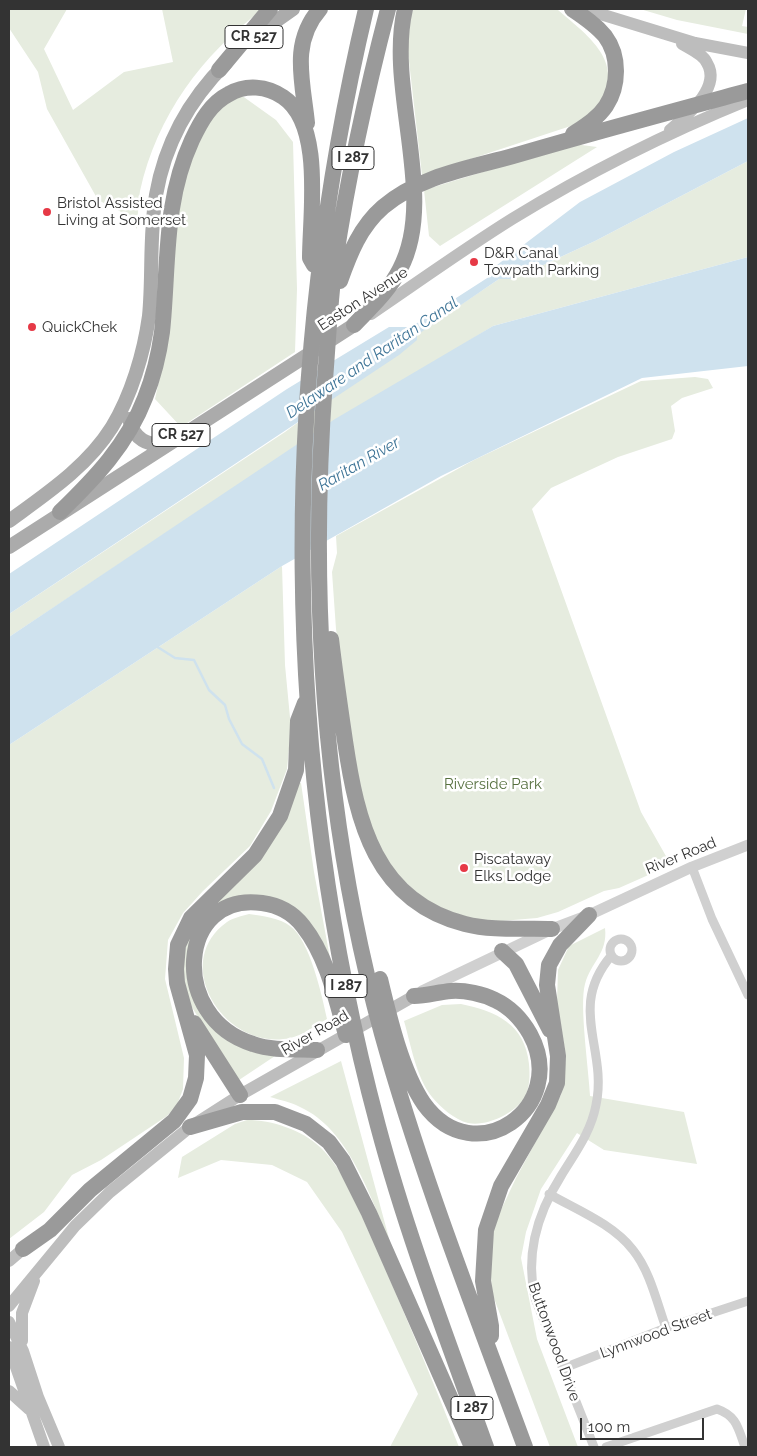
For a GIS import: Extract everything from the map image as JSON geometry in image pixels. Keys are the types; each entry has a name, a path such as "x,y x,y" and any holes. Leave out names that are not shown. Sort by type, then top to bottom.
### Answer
{"highway":[{"path":"219,70 270,9"},
{"path":"318,272 310,258 308,136 300,55 306,28 320,9"},
{"name":"I 287","path":"366,9 336,152 312,326 303,451 302,593 307,696 331,904 349,1001 378,1126 421,1266 486,1447"},
{"name":"I 287","path":"388,9 354,152 336,258 330,312 321,434 318,581 330,760 354,912 380,1024 421,1159 525,1447"},
{"path":"354,325 393,281 406,258 413,231 414,202 400,39 405,9"},
{"path":"558,143 590,122 606,106 612,95 616,72 615,60 606,38 587,19 572,9"},
{"path":"60,512 105,467 132,428 150,382 161,341 169,219 176,182 189,146 205,116 212,106 235,90 250,87 263,89 276,93 287,100 303,121 308,136"},
{"path":"330,312 357,237 372,218 394,199 432,179 748,91"},
{"path":"319,609 330,627 351,783 362,823 386,872 411,898 455,922 478,927 552,929"},
{"path":"16,1251 46,1234 90,1190 180,1116 194,1089 198,1067 196,1046 180,995 176,969 176,957 182,935 198,910 255,855 280,816 296,770 298,721 307,696"},
{"path":"317,1050 270,1048 244,1041 228,1032 208,1011 195,985 192,961 198,939 217,915 239,904 263,903 287,912 304,927 320,956 333,989 367,1118 378,1126"},
{"path":"354,912 366,923 399,1046 412,1080 424,1104 443,1123 468,1132 482,1134 493,1132 515,1121 531,1103 539,1081 538,1054 527,1028 508,1008 484,996 452,991 408,999"},
{"path":"490,1353 491,1326 483,1281 486,1230 495,1200 509,1171 554,1094 559,1070 547,986 549,965 560,945 589,915"},
{"path":"502,952 513,960 520,970 554,1039"},
{"path":"186,1010 240,1095"},
{"path":"190,1127 242,1112 269,1112 296,1119 315,1130 329,1142 343,1161 358,1189 472,1447"}],"main road":[{"name":"CR 527","path":"9,521 75,471 95,451 113,425 127,396 139,359 149,316 153,217 163,166 172,138 183,115 200,90 219,70 264,28 293,9"},
{"path":"584,9 721,50 748,53"},
{"path":"656,141 696,105 705,94 711,76 708,63 667,35"},
{"name":"Easton Avenue","path":"9,547 60,512 354,325 512,219 595,172 656,141 748,100"},
{"path":"127,396 132,428 138,437 154,445 168,443"},
{"name":"River Road","path":"9,1306 47,1259 110,1192 190,1127 240,1095 408,999"},
{"path":"9,1261 16,1251"},
{"path":"23,1351 21,1326 25,1300 47,1259"},
{"path":"9,1322 23,1351 38,1397 59,1447"},
{"path":"9,1347 44,1447"},
{"path":"9,1392 30,1410"}],"street":[{"name":"River Road","path":"408,999 552,929 589,915 692,867 748,846"},
{"path":"692,867 712,919 748,995"},
{"name":"Buttonwood Drive","path":"594,1447 564,1368 534,1298 530,1277 530,1253 537,1223 549,1194 587,1133 593,1119 598,1085 589,1000 595,978 611,956"},
{"path":"549,1194 610,1229 634,1251 644,1267 666,1328"},
{"name":"Lynnwood Street","path":"564,1368 666,1328 748,1301"},
{"path":"606,1447 717,1409 729,1413 736,1423 745,1447"}],"green space":[{"path":"9,9 67,9 44,49 73,110 124,72 173,62 162,9 263,9 220,46 185,89 170,112 148,163 140,191 137,229 129,216 98,200 47,109 38,72 9,28"},
{"path":"413,9 557,9 594,43 602,54 608,76 605,93 589,120 422,175 406,35"},
{"path":"640,9 746,9 742,26 748,27 748,34 677,20"},
{"path":"241,95 276,120 293,142 297,289 295,352 181,427 155,399 164,358 174,217 193,152 223,98"},
{"path":"574,144 597,147 440,246 429,236 424,190"},
{"path":"748,161 748,257 493,326 284,455 9,637 9,614 285,432 416,335 499,279 513,279 595,241"},
{"name":"Riverside Park","path":"695,377 708,379 713,388 682,398 671,406 675,431 672,439 618,457 551,488 532,509 641,812 671,865 619,888 604,891 558,912 537,918 501,921 469,920 425,900 392,870 367,820 354,760 336,629 332,572 337,553 336,536 474,460 641,381"},
{"path":"282,566 285,665 291,728 287,769 271,811 250,846 183,913 168,940 165,979 184,1058 183,1089 177,1105 167,1116 101,1160 72,1175 44,1212 9,1239 9,745"},
{"path":"299,783 301,783 314,872 333,974 281,903 206,918 196,1002 275,1056 239,1080 232,1073 190,1004 181,971 188,932"},
{"path":"249,914 276,919 286,923 304,943 314,969 327,1019 299,1035 290,1038 266,1039 245,1032 226,1018 212,1001 204,980 203,959 210,939 227,922"},
{"path":"605,928 602,951 588,976 583,994 590,1096 684,1112 697,1164 604,1150 577,1133 541,1189 526,1232 521,1258 537,1339 578,1447 550,1447 492,1293 490,1262 494,1225 516,1178 561,1095 566,1057 557,1002 558,970 569,946"},
{"path":"461,1004 497,1016 515,1029 522,1039 529,1064 528,1089 525,1097 508,1113 500,1118 484,1123 468,1123 458,1119 443,1109 432,1097 426,1089 418,1070 404,1021 442,1005"},
{"path":"341,1061 390,1242 366,1185 345,1148 332,1131 317,1117 300,1107 270,1097"},
{"path":"247,1120 276,1124 305,1136 320,1147 345,1180 418,1345 459,1447 390,1447 418,1394 342,1232 307,1182 272,1165 221,1160 178,1178 182,1157 235,1124"}],"water":[{"name":"Delaware and Raritan Canal","path":"748,118 748,161 595,241 513,279 499,279 417,335 417,340 399,355 9,614 9,574 287,389 389,327 411,327 495,273 497,265 580,202 674,152"},
{"name":"Raritan River","path":"748,257 748,366 642,378 441,476 282,566 9,745 9,637 335,419 493,326"}],"waterway":[{"path":"156,646 175,658 194,660 209,690 225,705 229,719 242,744 262,759 274,788"}],"place":[{"name":"Bristol Assisted Living at Somerset","path":"47,212"},
{"name":"D&R Canal Towpath Parking","path":"474,262"},
{"name":"QuickChek","path":"32,327"},
{"name":"Piscataway Elks Lodge","path":"464,868"}]}
